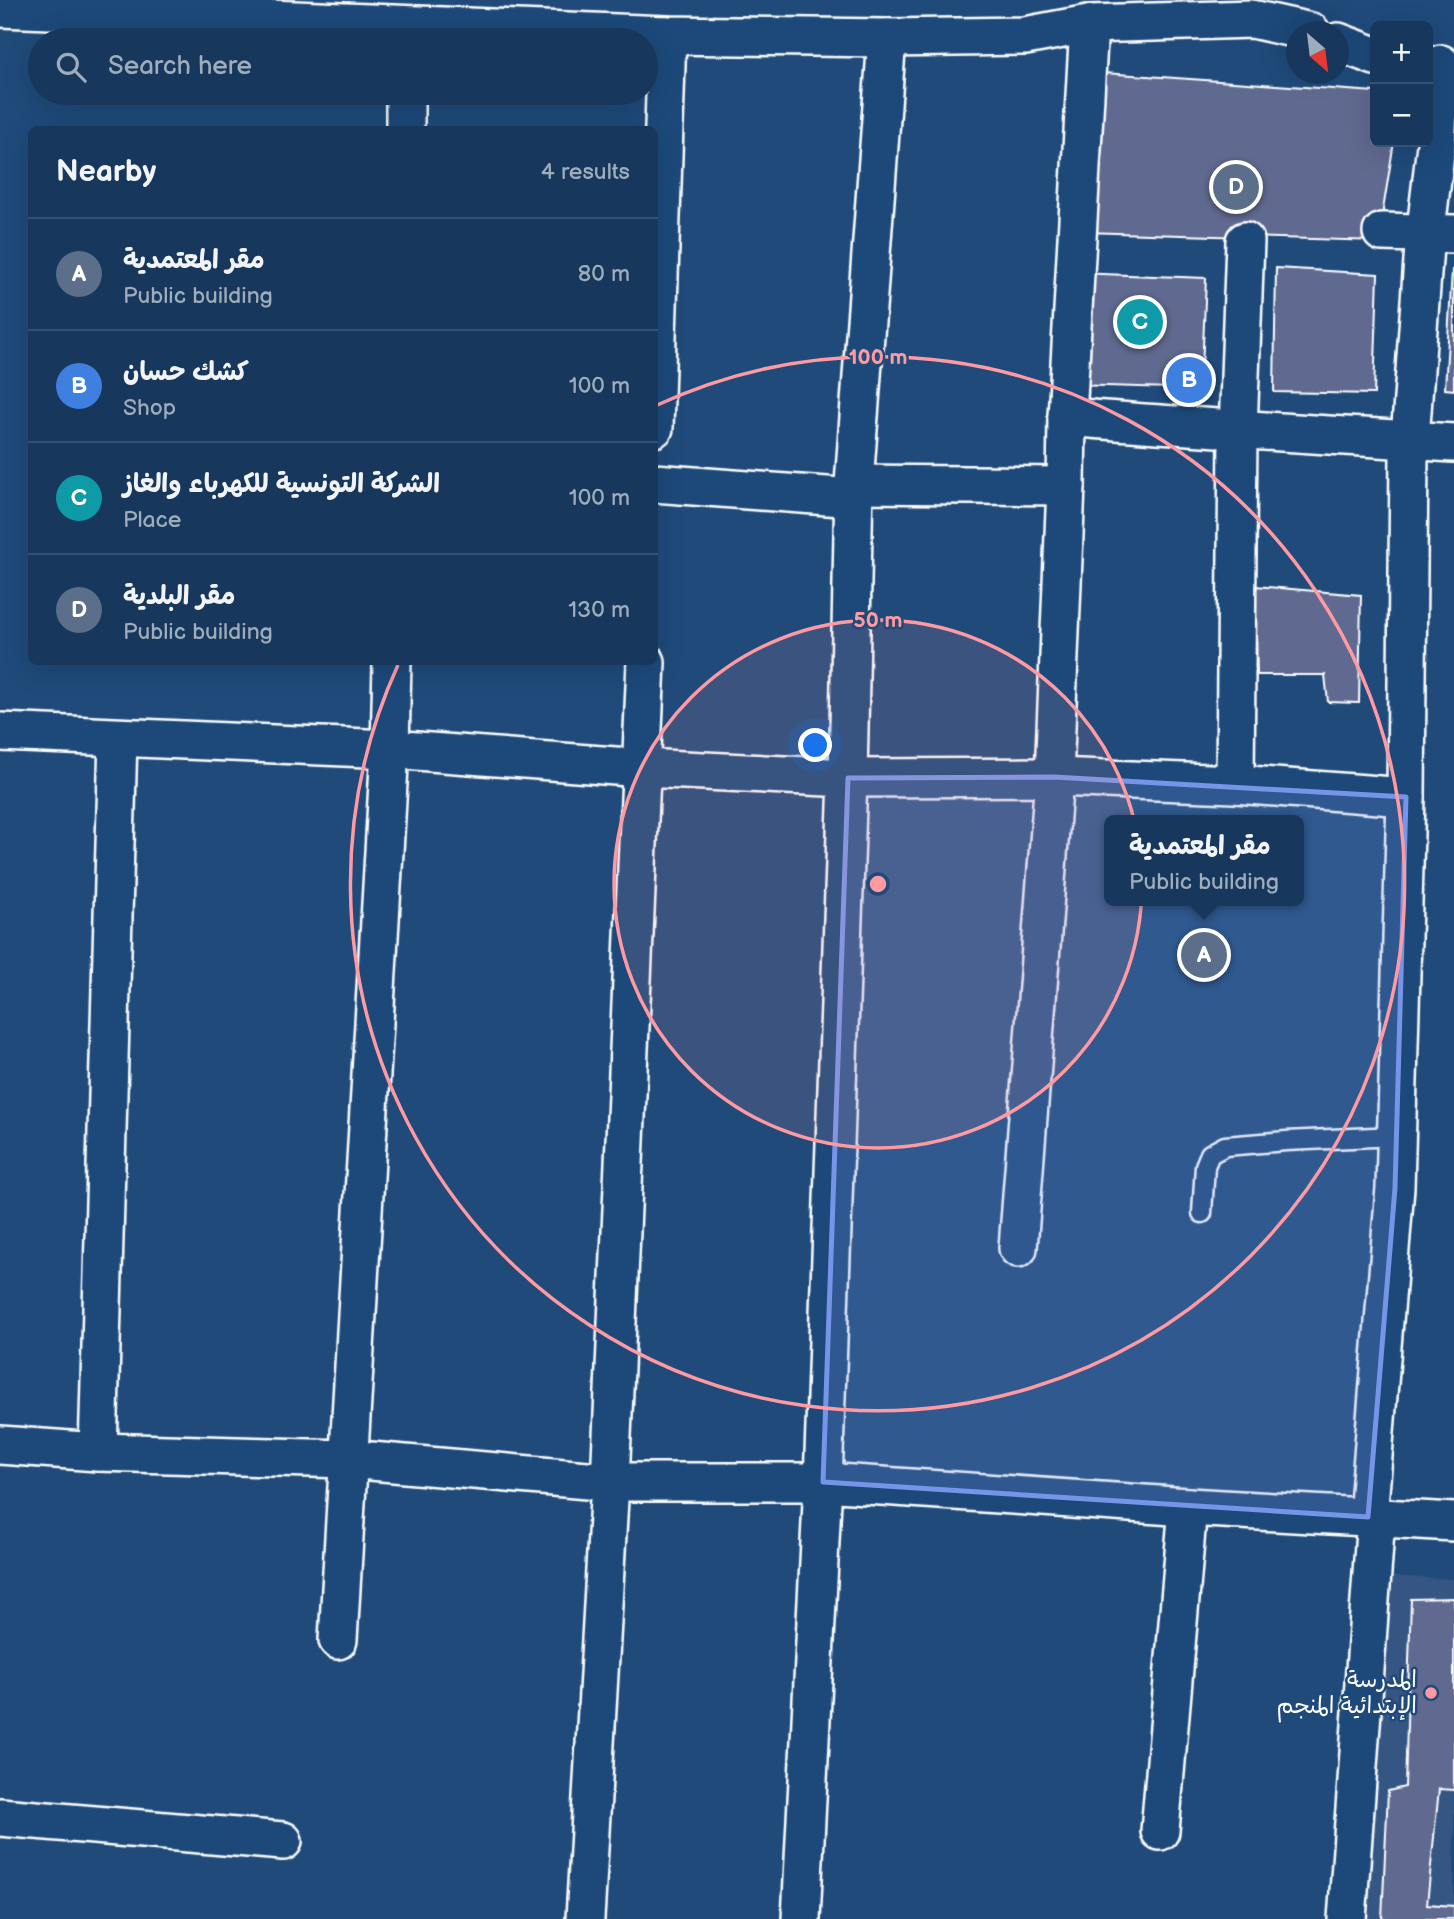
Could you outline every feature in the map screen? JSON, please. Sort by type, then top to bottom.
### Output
[{"type":"street","points":[[0,8],[294,10],[386,28]]},
{"type":"street","points":[[658,35],[887,38],[1025,36],[1088,24],[1252,19],[1286,26]]},
{"type":"street","points":[[1018,1248],[1054,777],[1067,417],[1088,24]]},
{"type":"street","points":[[658,307],[667,35]]},
{"type":"street","points":[[801,1919],[823,1482],[848,778],[854,491],[887,38]]},
{"type":"street","points":[[1349,46],[1370,54]]},
{"type":"street","points":[[1347,1919],[1395,1188],[1406,797],[1410,438],[1440,234],[1436,145],[1441,64]]},
{"type":"street","points":[[405,105],[405,126]]},
{"type":"street","points":[[1382,232],[1440,234]]},
{"type":"street","points":[[1235,784],[1238,431],[1245,241]]},
{"type":"street","points":[[1067,417],[1238,431],[1410,438],[1454,443]]},
{"type":"street","points":[[658,483],[854,491],[1066,486]]},
{"type":"street","points":[[338,1640],[390,749],[392,665]]},
{"type":"street","points":[[585,1919],[610,1482],[646,665]]},
{"type":"street","points":[[0,733],[390,749],[642,768],[848,778],[1054,777],[1235,784],[1406,797]]},
{"type":"street","points":[[98,1452],[118,738]]},
{"type":"street","points":[[0,1445],[98,1452],[348,1459],[610,1482],[823,1482],[1454,1522]]},
{"type":"street","points":[[1160,1831],[1188,1507]]},
{"type":"street","points":[[0,1817],[284,1841]]},
{"type":"lane","points":[[1202,1213],[1205,1166],[1210,1154],[1226,1146],[1396,1136]]},
{"type":"highlighted area","points":[[1054,777],[1406,797],[1395,1188],[1368,1517],[823,1482],[848,778]]},
{"type":"shaded area","points":[[1377,1576],[1454,1579],[1454,1919],[1363,1919]]},
{"type":"building","points":[[1089,72],[1370,92],[1370,147],[1393,147],[1378,241],[1084,232]]},
{"type":"building","points":[[1276,268],[1378,274],[1374,394],[1274,392]]},
{"type":"building","points":[[1454,270],[1454,390],[1445,389]]},
{"type":"building","points":[[1076,273],[1206,278],[1202,370],[1170,367],[1172,388],[1073,385]]},
{"type":"building","points":[[1255,586],[1361,595],[1359,703],[1328,702],[1325,675],[1257,675]]},
{"type":"building","name":"المدرسة الإبتدائية المنجم","points":[[1454,1598],[1454,1790],[1439,1789],[1427,1904],[1454,1906],[1454,1919],[1382,1919],[1388,1791],[1405,1787],[1411,1599]]},
{"type":"place","name":"مقر البلدية","points":[[1236,187]]},
{"type":"place","name":"الشركة التونسية للكهرباء والغاز","points":[[1140,322]]},
{"type":"place","name":"كشك حسان","points":[[1189,380]]},
{"type":"place","name":"مقر المعتمدية","points":[[1204,955]]},
{"type":"place","name":"المدرسة الإبتدائية المنجم","points":[[1431,1693]]}]
